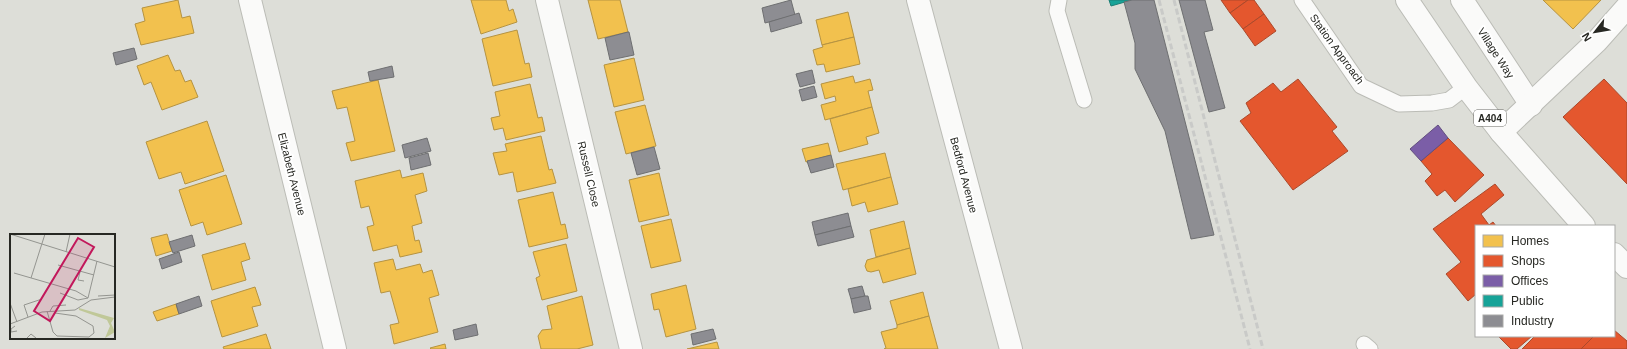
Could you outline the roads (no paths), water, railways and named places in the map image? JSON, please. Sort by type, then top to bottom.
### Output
[{"type":"street","name":"Elizabeth Avenue","points":[[250,0],[335,349]]},
{"type":"street","name":"Russell Close","points":[[547,0],[631,349]]},
{"type":"street","name":"Bedford Avenue","points":[[918,0],[1011,349]]},
{"type":"street","name":"A404","points":[[1407,0],[1466,87],[1501,132],[1583,225]]},
{"type":"street","name":"Village Way","points":[[1462,0],[1530,105]]},
{"type":"street","points":[[1501,132],[1597,41],[1627,7]]},
{"type":"street","points":[[1615,255],[1627,267]]},
{"type":"lane","points":[[1059,0],[1057,11],[1084,100]]},
{"type":"lane","name":"Station Approach","points":[[1302,0],[1361,86],[1400,104],[1432,103],[1449,100],[1466,87]]},
{"type":"railway","points":[[1159,0],[1250,349]]},
{"type":"railway","points":[[1174,0],[1263,349]]}]
